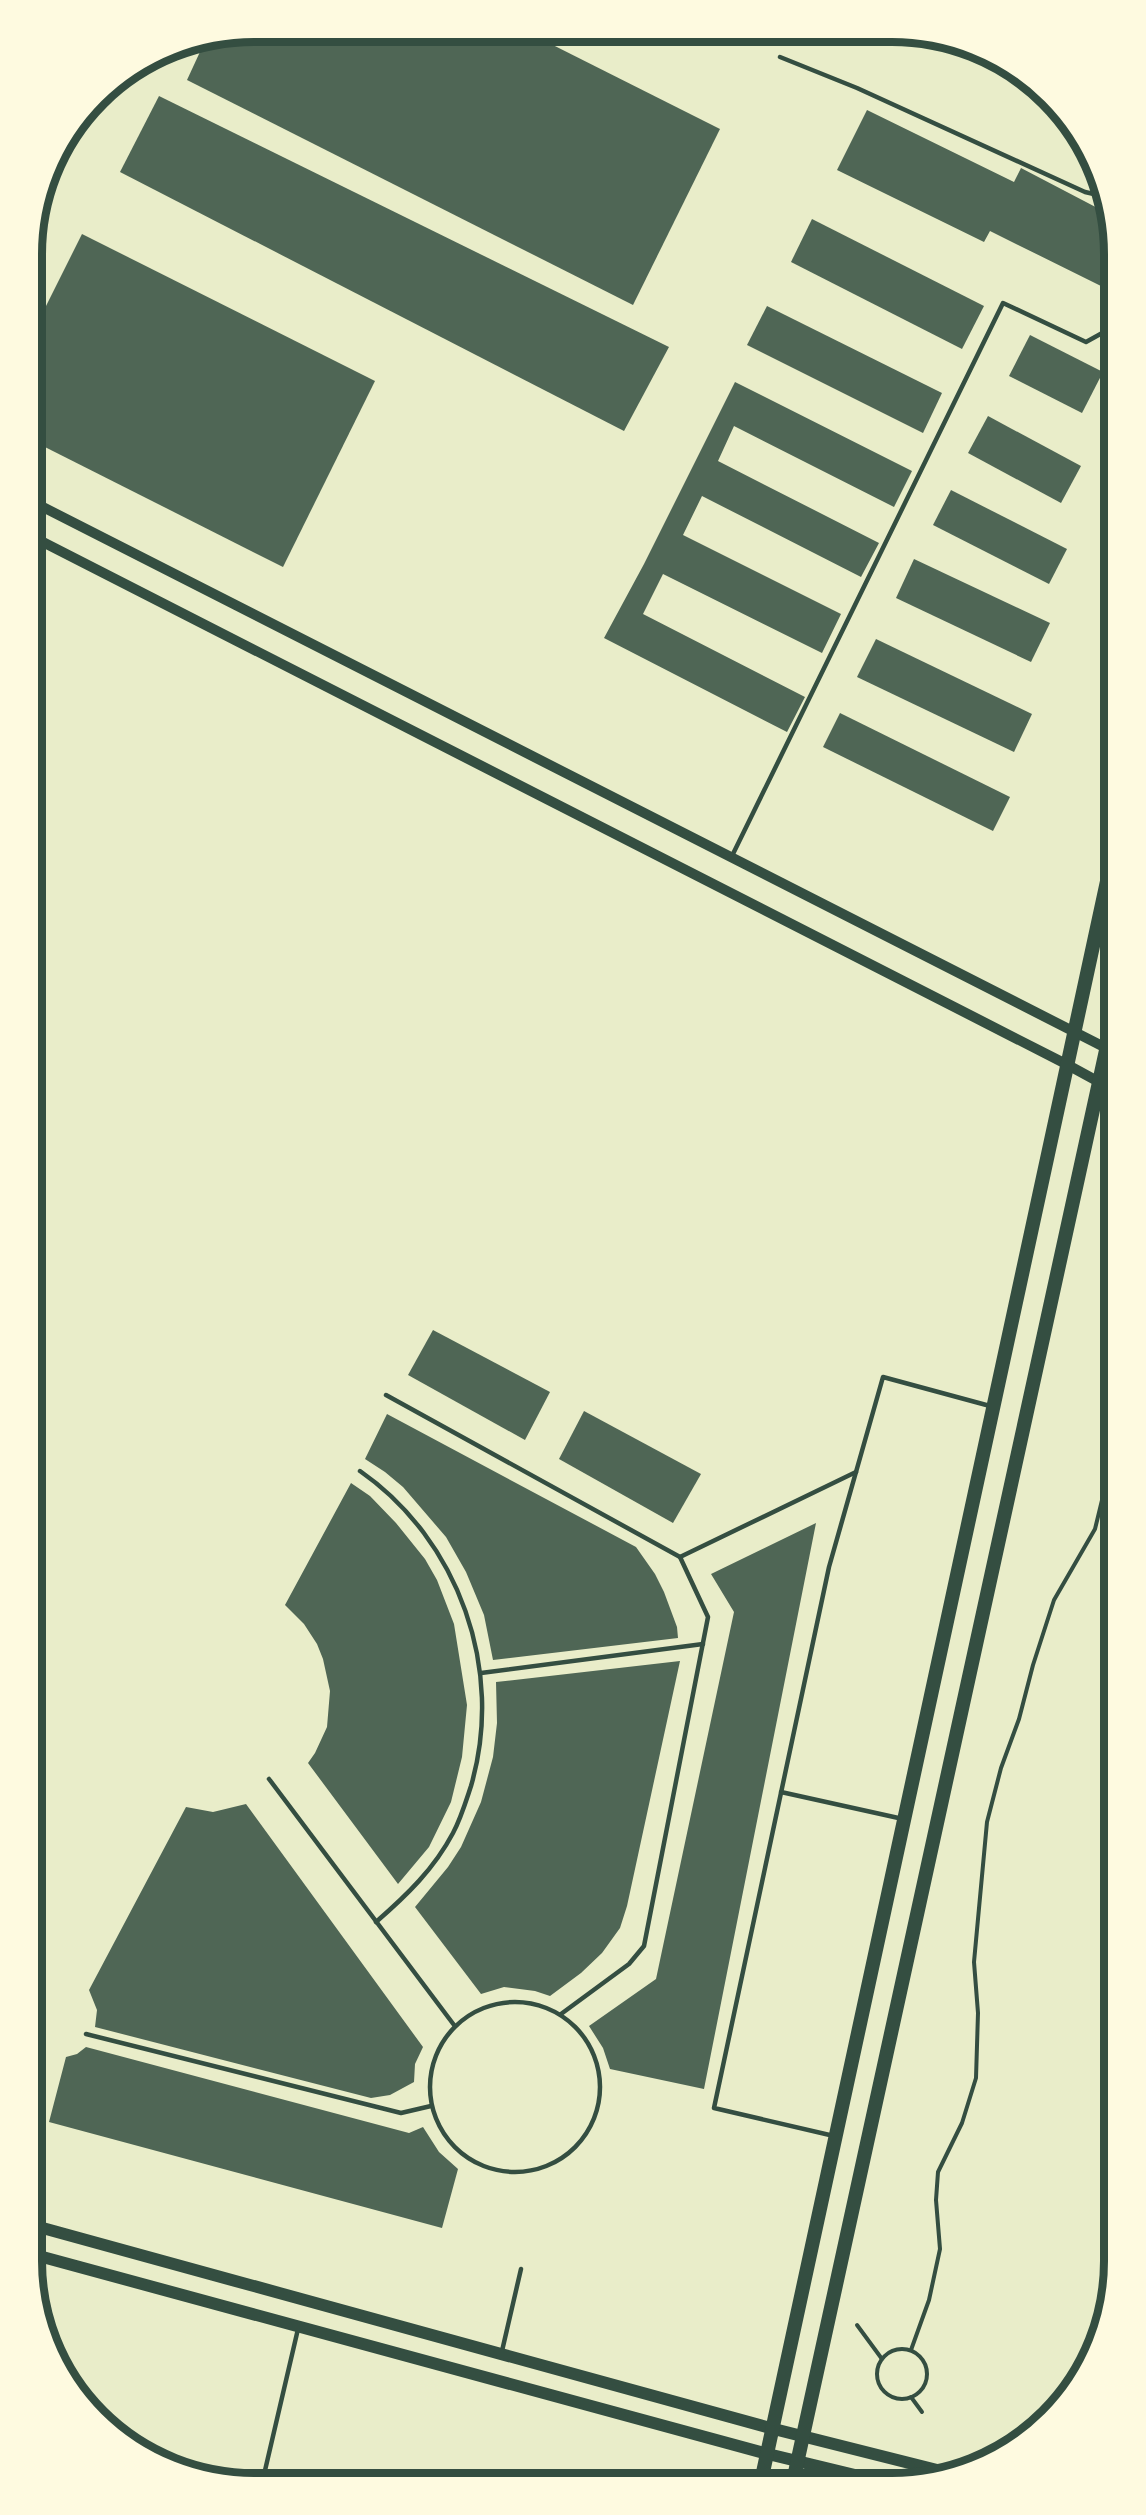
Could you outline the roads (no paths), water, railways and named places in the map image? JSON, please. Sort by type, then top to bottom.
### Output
[{"type":"main road","points":[[763,2473],[1104,896]]},
{"type":"main road","points":[[795,2473],[1104,1085]]},
{"type":"main road","points":[[42,2228],[774,2429],[933,2469]]},
{"type":"main road","points":[[42,2257],[768,2454],[848,2473]]},
{"type":"street","points":[[42,507],[1104,1047]]},
{"type":"street","points":[[42,542],[1104,1085]]},
{"type":"lane","points":[[780,57],[857,88],[1085,192],[1096,194]]},
{"type":"lane","points":[[731,858],[1003,303],[1086,342],[1104,332]]},
{"type":"lane","points":[[837,2136],[714,2108],[829,1567],[883,1377],[994,1407]]},
{"type":"lane","points":[[386,1395],[680,1557],[708,1617],[644,1946],[629,1964],[561,2014]]},
{"type":"lane","points":[[360,1471],[392,1497],[434,1546],[451,1574],[463,1603],[481,1673],[481,1744],[466,1803],[454,1831],[424,1877],[376,1922]]},
{"type":"lane","points":[[680,1557],[856,1472]]},
{"type":"lane","points":[[481,1673],[703,1644]]},
{"type":"lane","points":[[268,1779],[454,2025]]},
{"type":"lane","points":[[781,1792],[905,1819]]},
{"type":"lane","points":[[506,2001],[536,2003],[561,2014],[581,2032],[595,2056],[601,2083],[598,2110],[587,2134],[568,2154],[544,2168],[517,2173],[488,2168],[462,2155],[442,2133],[431,2106],[429,2077],[437,2049],[454,2025],[478,2008],[506,2001]]},
{"type":"lane","points":[[86,2034],[401,2113],[431,2106]]},
{"type":"lane","points":[[501,2354],[521,2269]]},
{"type":"lane","points":[[264,2473],[299,2326]]}]
